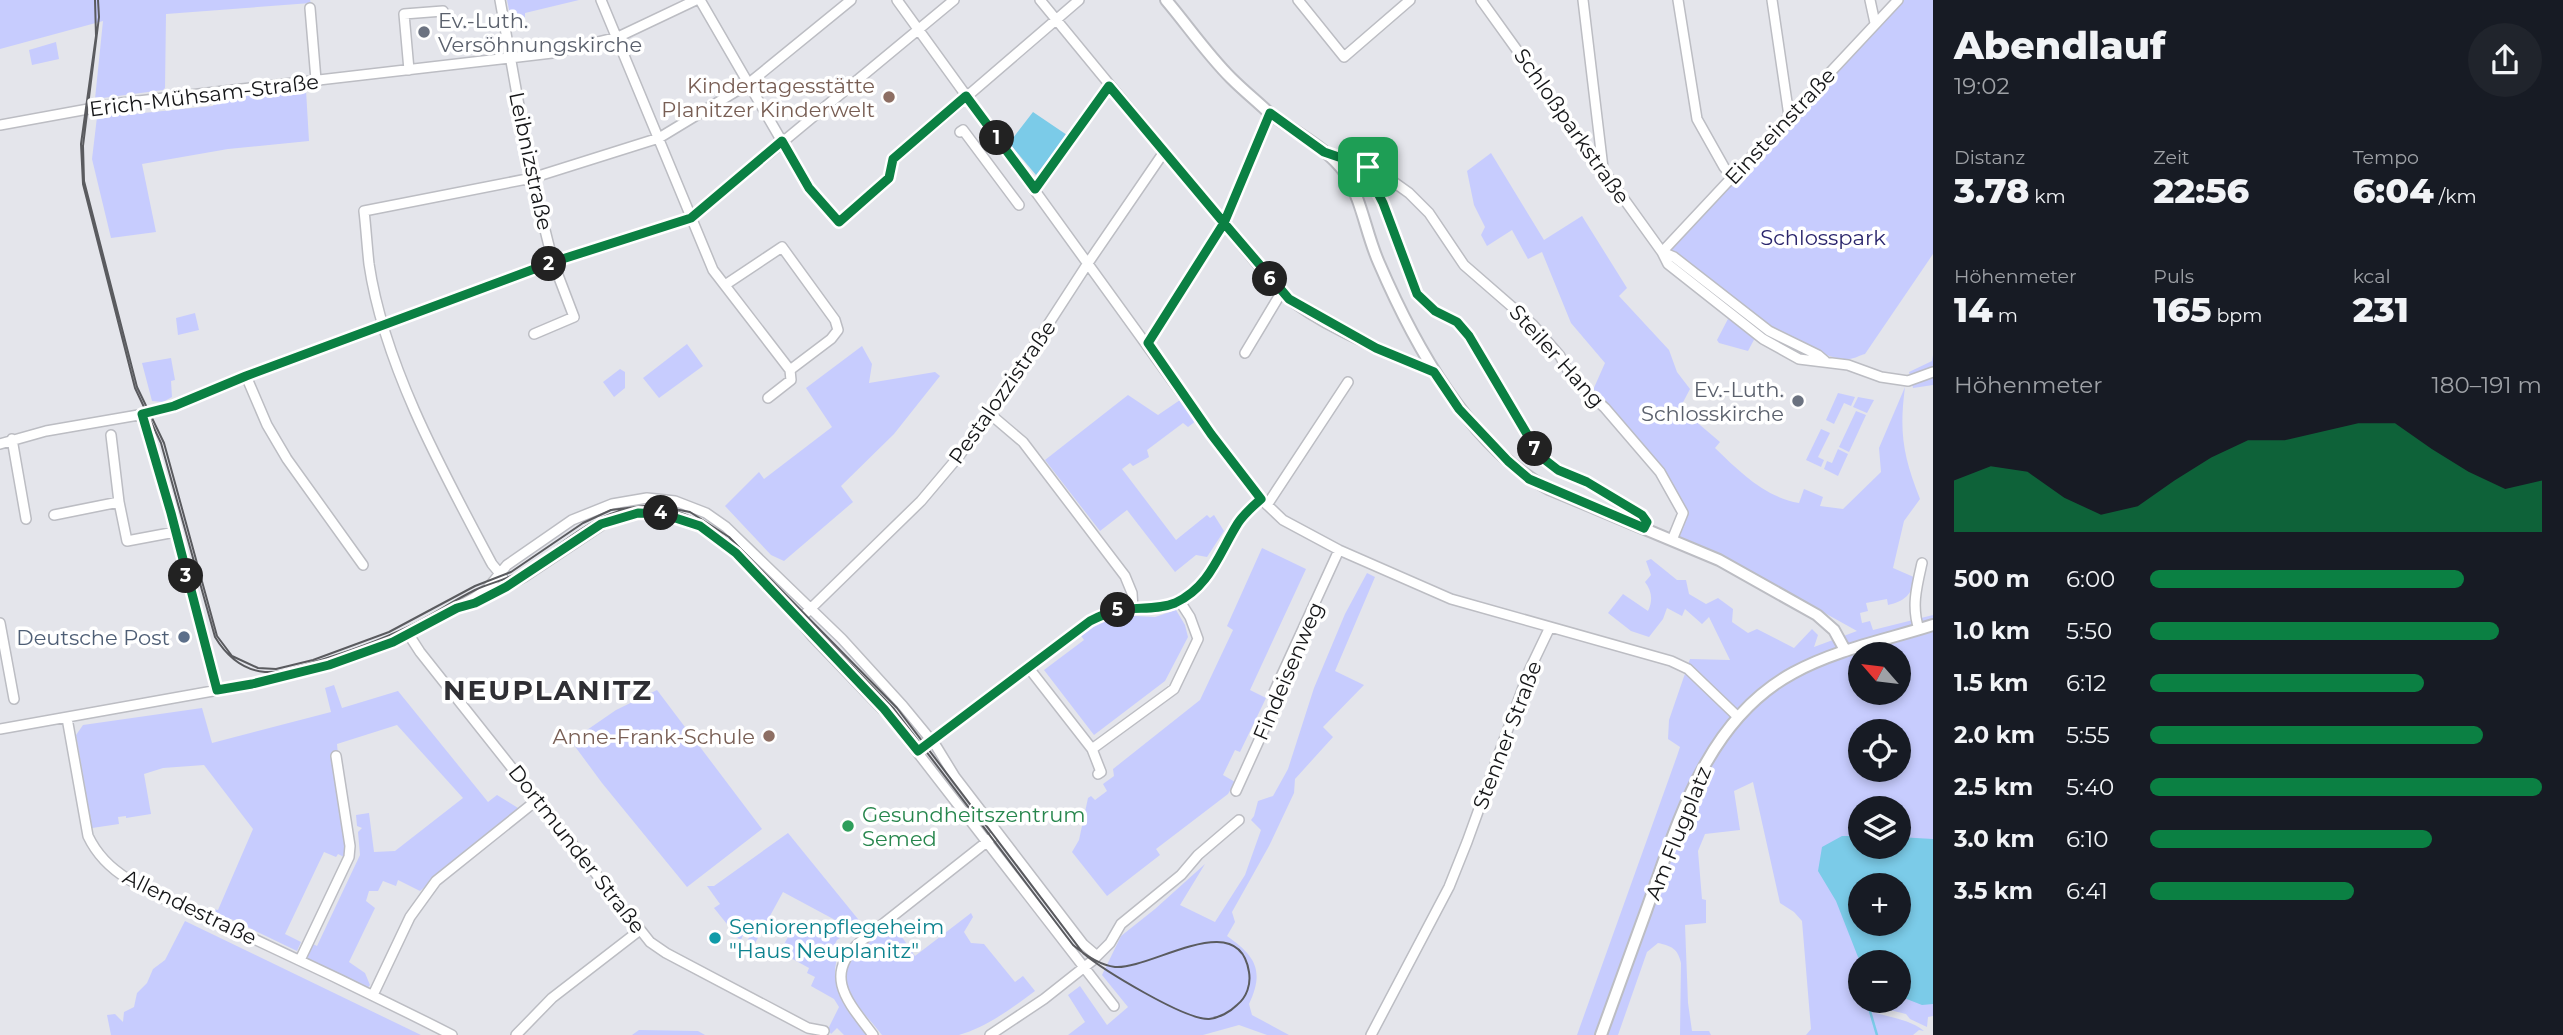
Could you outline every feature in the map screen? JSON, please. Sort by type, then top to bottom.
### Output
[{"type":"main road","points":[[1166,0],[1231,78],[1270,113],[1324,152],[1343,171],[1355,192],[1378,262],[1434,372],[1459,409],[1508,461],[1529,479],[1720,560],[1817,615],[1834,630],[1845,650]]},
{"type":"main road","name":"Am Flugplatz","points":[[1601,1035],[1681,815],[1703,766],[1738,717],[1791,674],[1845,650],[1933,625]]},
{"type":"street","name":"Leibnizstraße","points":[[500,0],[532,178],[553,262],[574,317],[534,334]]},
{"type":"street","points":[[601,0],[713,270],[790,370],[791,380],[768,398]]},
{"type":"street","name":"Erich-Mühsam-Straße","points":[[0,125],[121,103],[552,53],[618,37],[698,0]]},
{"type":"street","points":[[698,0],[809,188],[839,222],[889,178],[893,159],[1079,0]]},
{"type":"street","points":[[506,587],[418,418],[399,370],[369,266],[364,211],[532,178],[659,138],[748,84],[851,0]]},
{"type":"street","points":[[897,0],[1148,343],[1211,434],[1264,502],[1283,520],[1339,550],[1451,600],[1671,661],[1688,669],[1738,717]]},
{"type":"street","points":[[0,444],[46,431],[154,412],[553,262],[691,218],[954,0]]},
{"type":"street","points":[[1040,0],[1281,293],[1376,348],[1434,372]]},
{"type":"street","points":[[1297,0],[1344,57],[1410,0]]},
{"type":"street","name":"Schloßparkstraße","points":[[1481,0],[1668,264],[1763,339],[1799,359],[1848,365],[1881,377],[1908,381],[1933,372]]},
{"type":"street","points":[[1583,0],[1603,170]]},
{"type":"street","points":[[1678,0],[1698,119],[1732,177]]},
{"type":"street","points":[[1772,0],[1789,116]]},
{"type":"street","points":[[1870,0],[1875,23]]},
{"type":"street","name":"Einsteinstraße","points":[[1662,252],[1898,0]]},
{"type":"street","points":[[310,8],[316,80]]},
{"type":"street","points":[[409,70],[404,14],[443,11]]},
{"type":"street","points":[[1035,189],[1109,86]]},
{"type":"street","points":[[1148,343],[1224,223],[1270,113]]},
{"type":"street","points":[[960,132],[963,130],[1019,205]]},
{"type":"street","name":"Pestalozzistraße","points":[[800,619],[921,501],[990,414],[1164,152]]},
{"type":"street","name":"Steiler Hang","points":[[1324,152],[1368,167],[1409,193],[1429,213],[1464,265],[1533,326],[1560,356],[1572,379],[1605,408],[1660,472],[1684,513],[1672,540]]},
{"type":"street","points":[[1368,167],[1367,172],[1383,203],[1417,294],[1435,311],[1457,322],[1469,336],[1540,456],[1558,470],[1587,482],[1642,515],[1647,522],[1644,528]]},
{"type":"street","points":[[724,285],[782,247],[835,320],[838,330],[831,339],[790,370]]},
{"type":"street","points":[[1245,353],[1281,293]]},
{"type":"street","points":[[246,376],[267,425],[287,459],[363,565]]},
{"type":"street","points":[[918,751],[1090,621],[1115,611],[1156,608],[1180,600],[1200,585],[1210,575],[1236,526],[1264,502],[1348,382]]},
{"type":"street","points":[[142,414],[217,690]]},
{"type":"street","points":[[990,414],[1023,442],[1125,576],[1132,593],[1133,609]]},
{"type":"street","points":[[111,435],[127,541],[175,532]]},
{"type":"street","points":[[12,439],[26,519]]},
{"type":"street","points":[[0,729],[252,684],[329,665],[409,635],[457,608],[487,589],[516,559],[583,514],[633,499],[662,498],[688,505],[718,520],[867,665],[932,741],[955,776],[1083,944],[1097,956]]},
{"type":"street","points":[[54,515],[119,502]]},
{"type":"street","points":[[457,608],[475,603],[506,587],[601,524],[638,513],[663,514],[697,524],[736,553],[884,709],[1114,1006]]},
{"type":"street","name":"Findeisenweg","points":[[1236,791],[1275,705],[1274,692],[1339,550]]},
{"type":"street","points":[[1919,629],[1914,615],[1915,590],[1922,563]]},
{"type":"street","points":[[1092,749],[1174,689],[1198,639],[1180,600]]},
{"type":"street","points":[[0,623],[15,699]]},
{"type":"street","name":"Stenner Straße","points":[[1371,1035],[1449,887],[1529,671],[1550,627]]},
{"type":"street","name":"Dortmunder Straße","points":[[409,635],[650,942],[808,1028],[824,1031]]},
{"type":"street","points":[[1028,667],[1092,749],[1101,772],[1098,774]]},
{"type":"street","name":"Allendestraße","points":[[67,718],[88,836],[94,850],[104,862],[128,880],[452,1035]]},
{"type":"street","points":[[300,960],[349,857],[350,846],[336,756]]},
{"type":"street","points":[[373,995],[410,917],[436,881],[537,800]]},
{"type":"street","points":[[990,1035],[1044,999],[1097,956],[1110,943],[1121,924],[1181,875],[1199,855],[1240,820]]},
{"type":"street","points":[[873,1035],[843,992],[841,973],[847,956],[860,942],[998,833]]},
{"type":"street","points":[[516,1035],[552,998],[640,930]]},
{"type":"green space","points":[[0,0],[310,0],[311,3],[166,14],[165,88],[95,99],[103,21],[0,49]]},
{"type":"green space","points":[[507,0],[579,0],[525,13],[522,27],[513,29]]},
{"type":"green space","name":"Schlosspark","points":[[1904,0],[1933,0],[1933,254],[1865,354],[1849,359],[1831,356],[1808,347],[1756,316],[1669,250]]},
{"type":"green space","points":[[56,42],[59,59],[32,65],[29,50]]},
{"type":"green space","points":[[306,90],[309,141],[228,149],[142,164],[156,232],[111,238],[92,159],[97,117],[133,108],[133,114],[213,106],[215,99]]},
{"type":"green space","points":[[1491,153],[1544,240],[1582,216],[1627,288],[1619,296],[1669,350],[1677,372],[1690,389],[1680,408],[1720,442],[1715,448],[1733,465],[1774,495],[1799,503],[1804,489],[1823,497],[1820,506],[1843,509],[1881,472],[1879,448],[1905,387],[1902,417],[1904,444],[1920,499],[1904,521],[1893,568],[1916,578],[1912,589],[1903,599],[1888,605],[1887,599],[1866,603],[1868,611],[1860,613],[1862,623],[1870,621],[1873,630],[1933,615],[1933,1016],[1928,1017],[1927,1027],[1902,1013],[1911,1013],[1911,950],[1848,950],[1848,1013],[1878,1013],[1909,1022],[1924,1031],[1919,1030],[1913,1035],[1806,1035],[1811,1029],[1802,921],[1780,903],[1753,782],[1734,791],[1740,830],[1705,834],[1698,851],[1702,899],[1706,900],[1706,923],[1685,925],[1688,1003],[1692,1031],[1709,1031],[1711,1035],[1680,1035],[1681,963],[1674,949],[1658,943],[1647,952],[1618,1035],[1577,1035],[1680,747],[1668,739],[1669,720],[1690,659],[1730,660],[1709,617],[1702,624],[1685,609],[1682,616],[1667,608],[1663,619],[1649,637],[1631,631],[1608,613],[1623,594],[1648,611],[1651,596],[1645,582],[1651,575],[1646,561],[1651,559],[1677,580],[1686,580],[1689,594],[1706,604],[1718,598],[1733,609],[1732,622],[1748,633],[1757,629],[1794,648],[1812,629],[1818,635],[1814,647],[1857,631],[1733,562],[1677,536],[1688,515],[1645,449],[1593,390],[1605,363],[1571,323],[1542,252],[1528,259],[1512,230],[1487,246],[1481,235],[1485,227],[1474,205],[1467,171]]},
{"type":"green space","points":[[195,313],[199,330],[178,335],[176,318]]},
{"type":"green space","points":[[1729,317],[1756,336],[1748,351],[1719,343],[1717,340]]},
{"type":"green space","points":[[687,344],[703,366],[659,398],[643,378]]},
{"type":"green space","points":[[862,346],[872,364],[869,383],[935,372],[940,376],[894,434],[841,486],[853,502],[784,561],[771,555],[725,506],[759,472],[764,479],[832,427],[806,388]]},
{"type":"green space","points":[[1933,355],[1933,385],[1913,388],[1909,372],[1932,361]]},
{"type":"green space","points":[[171,358],[175,380],[171,381],[172,397],[163,402],[152,401],[142,363]]},
{"type":"green space","points":[[620,369],[625,372],[625,388],[614,397],[603,382]]},
{"type":"green space","points":[[1838,393],[1855,397],[1851,406],[1844,403],[1834,424],[1826,420]]},
{"type":"green space","points":[[1128,395],[1158,415],[1180,400],[1196,421],[1188,427],[1183,423],[1147,450],[1149,457],[1133,466],[1130,463],[1122,469],[1176,540],[1207,515],[1210,518],[1214,515],[1224,531],[1207,557],[1196,555],[1175,572],[1127,510],[1100,531],[1045,460]]},
{"type":"green space","points":[[1858,397],[1874,400],[1867,413],[1853,407]]},
{"type":"green space","points":[[1856,411],[1866,415],[1849,452],[1839,447]]},
{"type":"green space","points":[[1821,429],[1830,433],[1818,457],[1824,460],[1821,467],[1806,460]]},
{"type":"green space","points":[[1838,449],[1848,454],[1838,476],[1824,469],[1827,461],[1832,463]]},
{"type":"green space","points":[[1262,548],[1306,569],[1250,690],[1266,698],[1240,752],[1235,750],[1223,775],[1235,782],[1228,794],[1156,849],[1160,855],[1107,896],[1072,852],[1079,840],[1088,798],[1091,796],[1095,800],[1107,791],[1103,784],[1114,776],[1113,769],[1200,700],[1233,630],[1227,626]]},
{"type":"green space","points":[[1367,573],[1375,577],[1335,671],[1364,685],[1323,727],[1333,737],[1295,779],[1294,793],[1269,846],[1232,912],[1235,922],[1227,936],[1244,950],[1254,965],[1256,982],[1249,1004],[1252,1015],[1289,1035],[1267,1035],[1239,1025],[1203,1035],[1068,1035],[1085,1022],[1068,995],[1080,986],[1107,1025],[1128,1007],[1102,975],[1121,936],[1205,864],[1180,905],[1215,922],[1245,875],[1261,830],[1251,820],[1258,801],[1273,796],[1288,769],[1314,688],[1345,614]]},
{"type":"green space","points":[[1176,610],[1185,625],[1188,637],[1165,681],[1094,735],[1044,670],[1084,640],[1079,633],[1102,619],[1116,615],[1155,617]]},
{"type":"green space","points":[[334,685],[342,708],[398,691],[488,802],[497,795],[518,808],[420,891],[398,880],[396,886],[383,881],[378,891],[369,891],[366,901],[375,908],[349,962],[365,973],[370,985],[367,989],[313,964],[307,958],[313,944],[317,946],[360,855],[358,832],[362,828],[357,826],[356,815],[369,813],[374,852],[395,851],[463,798],[397,725],[337,744],[346,858],[324,852],[285,934],[301,942],[297,951],[231,919],[224,920],[211,914],[213,909],[218,910],[253,829],[204,765],[163,768],[144,774],[151,814],[118,817],[119,824],[92,828],[76,735],[83,725],[202,708],[212,743],[331,712],[325,688]]},
{"type":"green space","points":[[657,690],[762,829],[687,887],[571,741],[616,710]]},
{"type":"green space","points":[[788,833],[862,924],[837,940],[833,948],[840,952],[835,975],[837,986],[853,1017],[867,1035],[844,1035],[837,1028],[831,1034],[828,1029],[839,1007],[834,999],[811,986],[815,977],[807,973],[809,968],[780,952],[797,920],[826,936],[829,931],[832,932],[837,921],[783,892],[753,947],[747,943],[749,937],[743,935],[741,940],[734,936],[714,908],[720,904],[707,886],[714,886]]},
{"type":"green space","points":[[971,913],[973,917],[964,932],[971,943],[984,944],[1015,982],[1023,976],[1035,991],[989,1022],[959,1035],[882,1035],[848,992],[846,970],[851,961],[866,944],[893,924],[915,956]]},
{"type":"green space","points":[[185,921],[421,1035],[111,1035],[107,1015],[115,1014],[123,1022],[124,1012],[134,1007],[137,993],[147,983],[153,969],[165,960]]},
{"type":"green space","points":[[639,1030],[698,1031],[705,1035],[632,1035]]},
{"type":"shaded area","points":[[1033,112],[1067,135],[1036,175],[1009,143]]},
{"type":"shaded area","points":[[1842,836],[1848,836],[1848,859],[1911,859],[1911,838],[1933,839],[1933,1004],[1922,1005],[1911,1001],[1911,950],[1855,950],[1850,936],[1911,936],[1911,873],[1848,873],[1848,932],[1836,901],[1818,871],[1822,847]]},
{"type":"waterway","points":[[1871,1013],[1877,1035]]},
{"type":"tram line","points":[[95,0],[96,36],[81,144],[83,184],[135,388],[161,443],[215,637],[224,650],[242,665],[265,672],[283,671],[324,659],[398,631],[475,590],[514,575],[606,516],[639,507],[680,512],[717,531],[739,549],[894,709],[1073,945],[1082,952],[1087,956],[1092,959],[1115,967],[1131,965],[1192,946],[1212,942],[1229,944],[1242,953],[1249,972],[1248,990],[1240,1002],[1217,1017],[1198,1017],[1144,993],[1108,971],[1083,953],[897,708],[729,537],[690,512],[653,505],[611,510],[583,523],[511,572],[475,586],[389,632],[313,660],[276,669],[258,668],[232,656],[217,636],[164,443],[137,387],[84,181],[83,146],[99,17],[98,0]]},
{"type":"place","name":"Ev.-Luth. Versöhnungskirche","points":[[424,32]]},
{"type":"place","name":"Kindertagesstätte Planitzer Kinderwelt","points":[[889,97]]},
{"type":"place","name":"Ev.-Luth. Schlosskirche","points":[[1798,401]]},
{"type":"place","name":"Deutsche Post","points":[[184,637]]},
{"type":"place","name":"Anne-Frank-Schule","points":[[769,736]]},
{"type":"place","name":"Gesundheitszentrum Semed","points":[[848,826]]},
{"type":"place","name":"Seniorenpflegeheim \"Haus Neuplanitz\"","points":[[715,938]]},
{"type":"district","name":"NEUPLANITZ","points":[[548,690]]},
{"type":"route","points":[[1368,167],[1324,152],[1270,113],[1224,223],[1109,86],[1035,189],[966,96],[893,159],[889,178],[839,222],[809,188],[782,141],[691,218],[553,262],[246,376],[174,406],[142,414],[217,690],[329,665],[393,642],[524,577],[601,524],[638,513],[663,514],[700,526],[736,553],[800,619],[839,665],[884,709],[918,751],[1090,621],[1115,611],[1147,610],[1180,600],[1210,575],[1242,517],[1261,499],[1211,434],[1148,343],[1224,223],[1281,293],[1289,299],[1376,348],[1434,372],[1459,409],[1508,461],[1529,479],[1644,528],[1647,522],[1642,515],[1587,482],[1547,464],[1540,456],[1469,336],[1457,322],[1435,311],[1417,294],[1383,203],[1367,172],[1368,167]]}]
